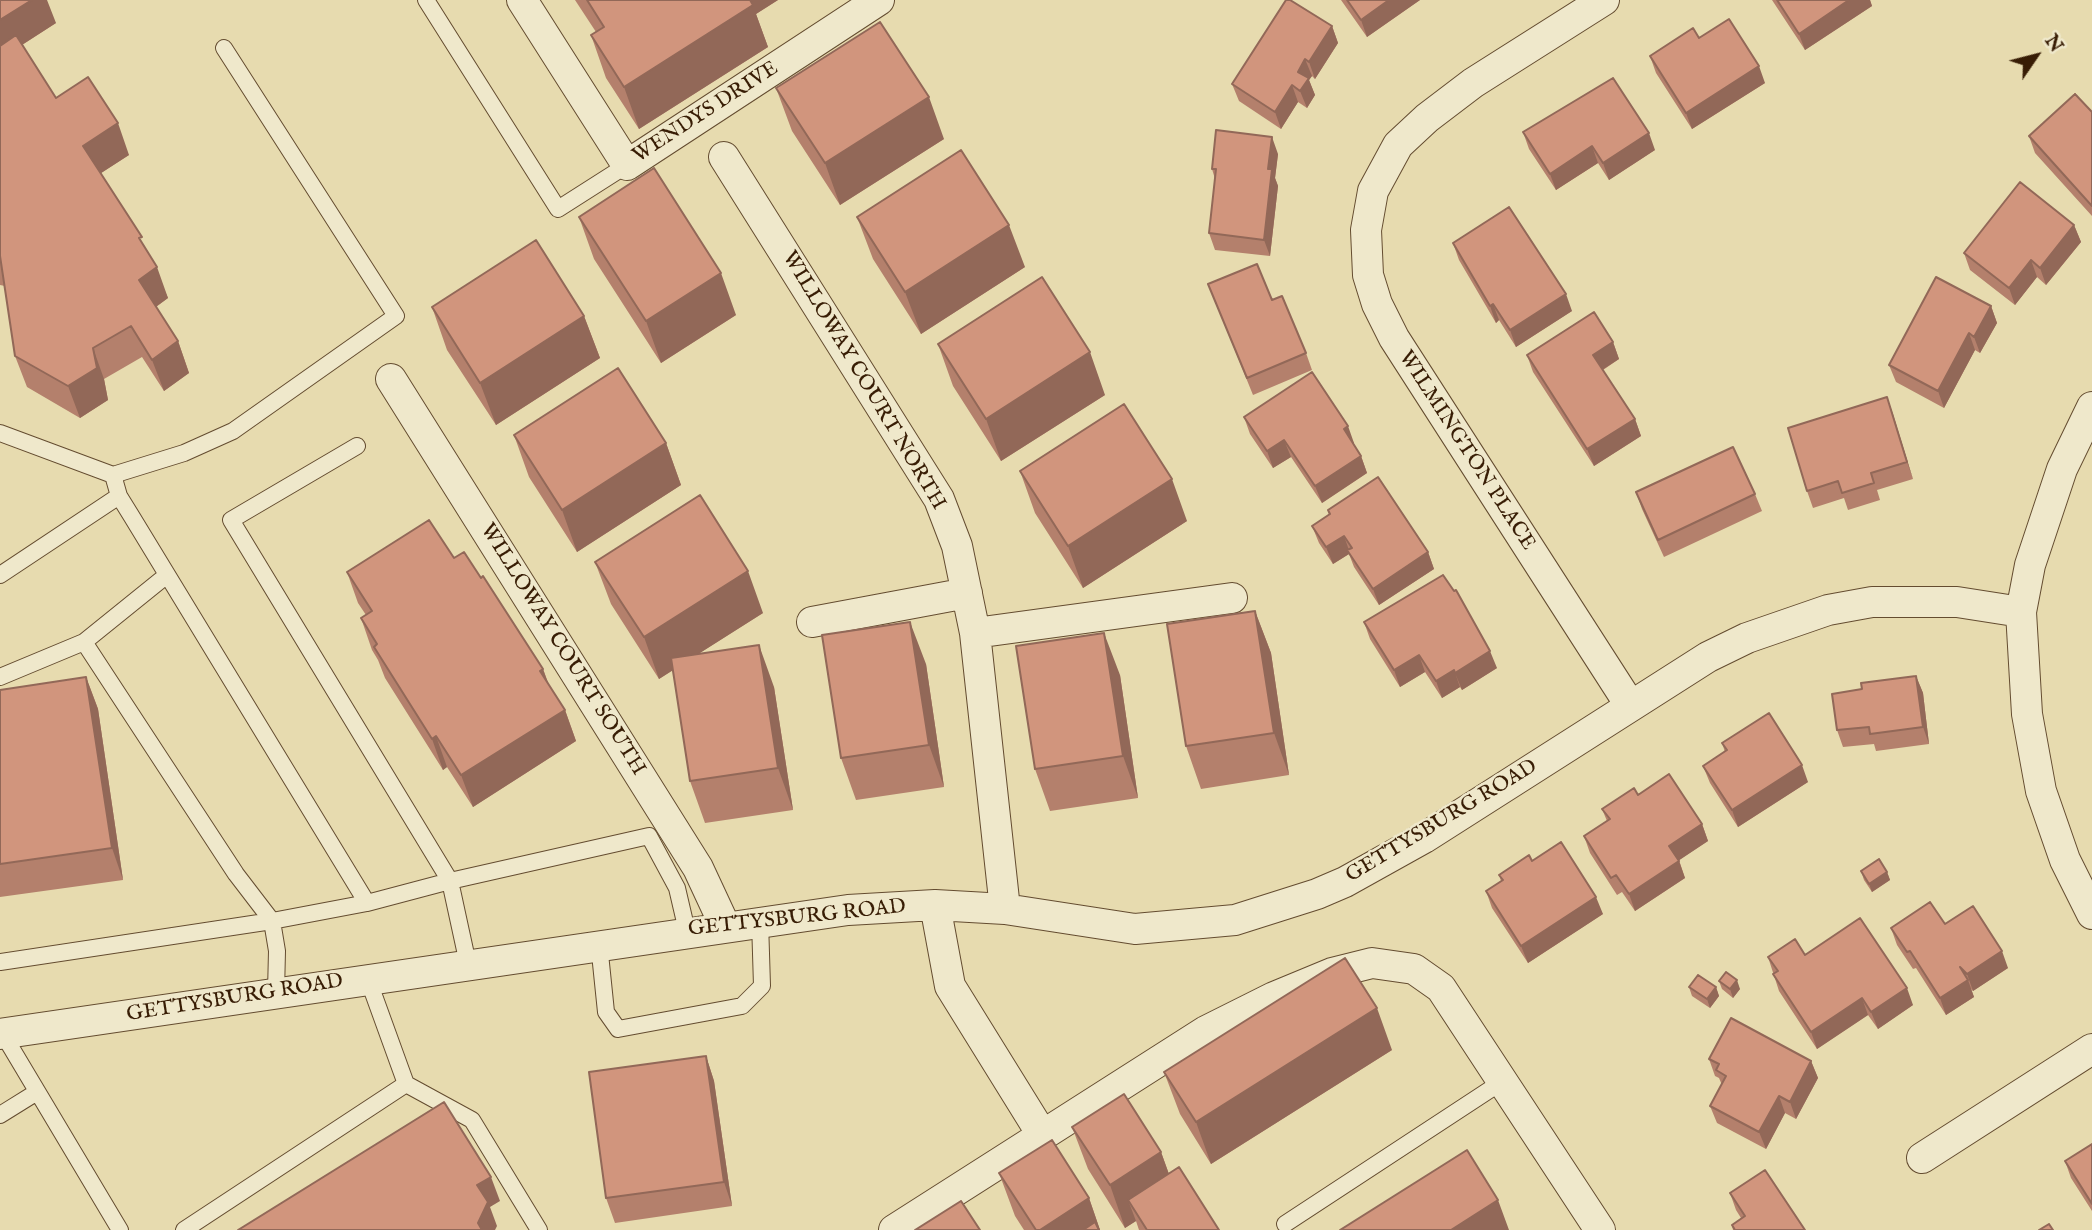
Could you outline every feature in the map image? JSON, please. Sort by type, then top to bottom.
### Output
[{"type":"street","name":"WENDYS DRIVE","points":[[522,0],[627,165],[880,0]]},
{"type":"street","name":"WILMINGTON PLACE","points":[[1604,0],[1473,83],[1427,118],[1398,145],[1373,191],[1366,230],[1368,275],[1377,304],[1394,338],[1630,705]]},
{"type":"street","name":"WILLOWAY COURT NORTH","points":[[724,157],[939,499],[957,546],[975,634],[1005,909]]},
{"type":"street","name":"WILLOWAY COURT SOUTH","points":[[390,379],[698,868],[725,926]]},
{"type":"street","points":[[2092,407],[2062,469],[2030,565],[2021,612],[2027,714],[2041,792],[2065,860],[2092,914]]},
{"type":"street","points":[[812,622],[967,593]]},
{"type":"street","points":[[975,634],[1232,598]]},
{"type":"street","name":"GETTYSBURG ROAD","points":[[1,1034],[848,909],[935,905],[1005,909],[1135,929],[1235,920],[1317,894],[1424,838],[1630,705],[1708,657],[1747,638],[1828,610],[1872,602],[1957,602],[2021,612]]},
{"type":"street","points":[[935,905],[950,986],[1042,1136]]},
{"type":"street","points":[[894,1230],[1206,1031],[1332,973],[1373,963],[1414,969],[1441,988],[1600,1230]]},
{"type":"street","points":[[1922,1158],[2092,1049]]},
{"type":"lane","points":[[426,0],[558,209],[627,165]]},
{"type":"lane","points":[[0,433],[113,475],[184,453],[233,431],[396,316],[224,48]]},
{"type":"lane","points":[[356,446],[231,520],[450,881],[468,964]]},
{"type":"lane","points":[[113,475],[119,496],[368,902]]},
{"type":"lane","points":[[0,575],[119,496]]},
{"type":"lane","points":[[0,677],[84,642],[167,575]]},
{"type":"lane","points":[[84,642],[236,874],[272,920],[277,951],[276,992]]},
{"type":"lane","points":[[0,962],[272,920],[368,902],[649,836],[677,888],[687,931]]},
{"type":"lane","points":[[599,944],[606,1012],[618,1028],[742,1006],[762,986],[760,921]]},
{"type":"lane","points":[[368,979],[406,1084],[472,1120],[539,1230]]},
{"type":"lane","points":[[1,1034],[120,1230]]},
{"type":"lane","points":[[1284,1224],[1503,1081]]},
{"type":"lane","points":[[184,1230],[406,1084]]},
{"type":"lane","points":[[0,1115],[37,1092]]},
{"type":"building","points":[[0,0],[32,0],[0,20]]},
{"type":"building","points":[[587,0],[750,0],[753,5],[624,87],[591,35],[604,27]]},
{"type":"building","points":[[1286,0],[1332,26],[1309,62],[1305,59],[1298,72],[1309,78],[1300,91],[1292,85],[1275,112],[1232,84]]},
{"type":"building","points":[[1347,0],[1389,0],[1361,20]]},
{"type":"building","points":[[1777,0],[1849,0],[1799,34]]},
{"type":"building","points":[[1729,19],[1759,66],[1686,113],[1650,56],[1693,28],[1699,38]]},
{"type":"building","points":[[880,22],[929,97],[825,163],[776,88]]},
{"type":"building","points":[[16,35],[56,98],[88,77],[118,123],[83,146],[142,237],[139,238],[157,267],[139,280],[178,341],[152,360],[131,326],[93,348],[97,368],[68,386],[15,356],[0,256],[0,46]]},
{"type":"building","points":[[1613,78],[1649,133],[1603,163],[1592,146],[1550,174],[1523,132]]},
{"type":"building","points":[[2075,94],[2092,112],[2092,206],[2029,136]]},
{"type":"building","points":[[1216,130],[1272,137],[1268,169],[1272,169],[1264,240],[1209,233],[1216,169],[1212,169]]},
{"type":"building","points":[[961,150],[1009,225],[905,292],[857,217]]},
{"type":"building","points":[[654,168],[721,273],[646,321],[579,217]]},
{"type":"building","points":[[2020,182],[2074,225],[2040,268],[2031,260],[2009,288],[1964,253]]},
{"type":"building","points":[[1509,207],[1566,294],[1510,330],[1493,304],[1490,306],[1453,243]]},
{"type":"building","points":[[536,240],[584,316],[480,383],[432,307]]},
{"type":"building","points":[[1257,264],[1272,300],[1282,296],[1306,353],[1247,378],[1208,284]]},
{"type":"building","points":[[1042,277],[1090,352],[986,419],[938,344]]},
{"type":"building","points":[[1936,277],[1991,306],[1974,337],[1969,333],[1938,391],[1889,365]]},
{"type":"building","points":[[1594,312],[1613,342],[1593,355],[1635,419],[1587,449],[1527,355]]},
{"type":"building","points":[[618,368],[666,443],[562,510],[514,435]]},
{"type":"building","points":[[1312,372],[1348,426],[1344,429],[1361,456],[1315,486],[1284,440],[1267,451],[1244,417]]},
{"type":"building","points":[[1887,397],[1907,462],[1871,473],[1874,483],[1842,493],[1838,481],[1807,491],[1788,428]]},
{"type":"building","points":[[1124,404],[1172,479],[1068,546],[1020,471]]},
{"type":"building","points":[[1733,447],[1755,494],[1658,540],[1636,492]]},
{"type":"building","points":[[1378,477],[1428,552],[1373,589],[1347,550],[1352,548],[1344,536],[1326,547],[1312,526],[1330,514],[1328,510]]},
{"type":"building","points":[[700,495],[748,571],[644,637],[595,562]]},
{"type":"building","points":[[429,520],[454,558],[464,552],[481,578],[483,576],[543,669],[540,671],[565,710],[461,775],[436,736],[432,739],[374,647],[377,644],[361,618],[372,611],[347,572]]},
{"type":"building","points":[[1443,575],[1454,591],[1456,590],[1490,651],[1455,673],[1454,670],[1436,681],[1419,655],[1394,670],[1364,622]]},
{"type":"building","points":[[1255,611],[1274,733],[1186,746],[1167,624]]},
{"type":"building","points":[[910,622],[929,745],[841,758],[822,635]]},
{"type":"building","points":[[1104,633],[1123,756],[1035,769],[1016,646]]},
{"type":"building","points":[[759,645],[778,768],[690,781],[671,658]]},
{"type":"building","points":[[1916,676],[1923,727],[1870,734],[1869,727],[1837,730],[1832,694],[1862,689],[1861,683]]},
{"type":"building","points":[[86,677],[112,848],[0,864],[0,690]]},
{"type":"building","points":[[1769,713],[1802,765],[1732,810],[1703,766],[1727,750],[1722,743]]},
{"type":"building","points":[[1669,774],[1702,824],[1669,846],[1679,861],[1629,894],[1616,875],[1611,878],[1584,836],[1610,819],[1602,809],[1634,788],[1638,795]]},
{"type":"building","points":[[1561,842],[1596,897],[1521,946],[1486,891],[1503,880],[1499,875],[1529,855],[1532,861]]},
{"type":"building","points":[[1879,859],[1887,872],[1869,884],[1861,871]]},
{"type":"building","points":[[1930,902],[1945,924],[1973,906],[2002,951],[1967,974],[1960,967],[1968,980],[1940,998],[1910,951],[1907,952],[1891,928]]},
{"type":"building","points":[[1860,918],[1907,988],[1871,1012],[1862,998],[1811,1032],[1773,974],[1778,971],[1768,957],[1795,939],[1805,955]]},
{"type":"building","points":[[1345,958],[1377,1008],[1196,1122],[1164,1072]]},
{"type":"building","points":[[1726,972],[1737,980],[1730,989],[1719,981]]},
{"type":"building","points":[[1698,975],[1716,987],[1707,999],[1689,987]]},
{"type":"building","points":[[1731,1018],[1811,1061],[1790,1102],[1779,1096],[1759,1132],[1710,1106],[1726,1076],[1716,1070],[1719,1064],[1709,1059]]},
{"type":"building","points":[[706,1056],[724,1182],[606,1198],[589,1072]]},
{"type":"building","points":[[1124,1094],[1161,1152],[1110,1185],[1072,1127]]},
{"type":"building","points":[[444,1102],[491,1177],[477,1185],[488,1202],[478,1223],[482,1230],[238,1230]]},
{"type":"building","points":[[1052,1140],[1089,1198],[1036,1230],[999,1173]]},
{"type":"building","points":[[2092,1144],[2092,1204],[2065,1161]]},
{"type":"building","points":[[1467,1150],[1498,1200],[1451,1230],[1340,1230]]},
{"type":"building","points":[[1179,1167],[1219,1230],[1147,1230],[1128,1200]]},
{"type":"building","points":[[1765,1170],[1805,1230],[1735,1230],[1732,1225],[1745,1216],[1730,1193]]},
{"type":"building","points":[[961,1201],[980,1230],[915,1230]]},
{"type":"building","points":[[1095,1222],[1099,1230],[1083,1230]]},
{"type":"building","points":[[2049,1224],[2053,1230],[2039,1230]]}]
